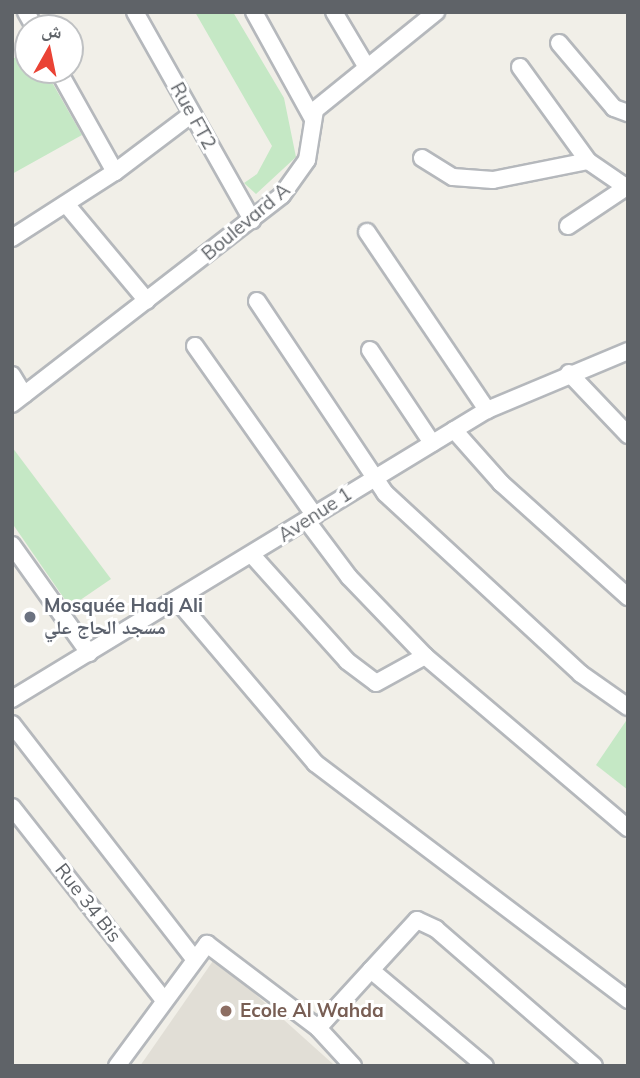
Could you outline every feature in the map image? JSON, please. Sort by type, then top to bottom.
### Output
[{"type":"street","name":"Rue FT2","points":[[135,12],[252,220]]},
{"type":"street","points":[[254,12],[312,117],[366,66],[435,13]]},
{"type":"street","points":[[334,12],[366,66]]},
{"type":"street","points":[[559,43],[614,108],[628,113]]},
{"type":"street","points":[[520,66],[588,161],[627,187],[568,226]]},
{"type":"street","points":[[66,84],[115,172]]},
{"type":"street","points":[[12,238],[115,172],[192,114]]},
{"type":"street","name":"Boulevard A","points":[[18,400],[252,220],[298,178],[312,117]]},
{"type":"street","points":[[422,158],[453,177],[493,180],[588,161]]},
{"type":"street","points":[[66,204],[146,301]]},
{"type":"street","points":[[367,232],[487,410]]},
{"type":"street","points":[[257,301],[374,477],[428,537],[628,707]]},
{"type":"street","points":[[195,346],[349,577],[425,656],[628,828]]},
{"type":"street","points":[[370,350],[432,443]]},
{"type":"street","name":"Avenue 1","points":[[12,699],[487,410],[569,373],[626,355]]},
{"type":"street","points":[[569,373],[628,435]]},
{"type":"street","points":[[12,375],[18,400]]},
{"type":"street","points":[[454,430],[501,483],[628,597]]},
{"type":"street","points":[[12,545],[89,653]]},
{"type":"street","points":[[252,555],[347,661],[376,683],[425,656]]},
{"type":"street","points":[[177,600],[315,763],[375,815],[628,1000]]},
{"type":"street","points":[[12,724],[192,957]]},
{"type":"street","name":"Rue 34 Bis","points":[[12,807],[163,999]]},
{"type":"street","points":[[318,1028],[404,929],[422,921],[594,1066]]},
{"type":"street","points":[[117,1066],[203,945],[214,946],[318,1028],[346,1064]]},
{"type":"street","points":[[371,970],[485,1066]]},
{"type":"shaded area","name":"Ecole Al Wahda","points":[[215,958],[333,1064],[332,1066],[140,1066]]},
{"type":"green space","points":[[195,12],[233,12],[284,98],[296,157],[256,194],[244,183],[257,174],[272,146]]},
{"type":"green space","points":[[14,58],[14,84],[53,84],[82,135],[12,174]]},
{"type":"green space","points":[[12,447],[111,579],[70,607],[12,523]]},
{"type":"green space","points":[[628,718],[628,790],[596,765]]},
{"type":"place","name":"Mosquée Hadj Ali مسجد الحاج علي","points":[[30,617]]},
{"type":"place","name":"Ecole Al Wahda","points":[[226,1011]]}]
